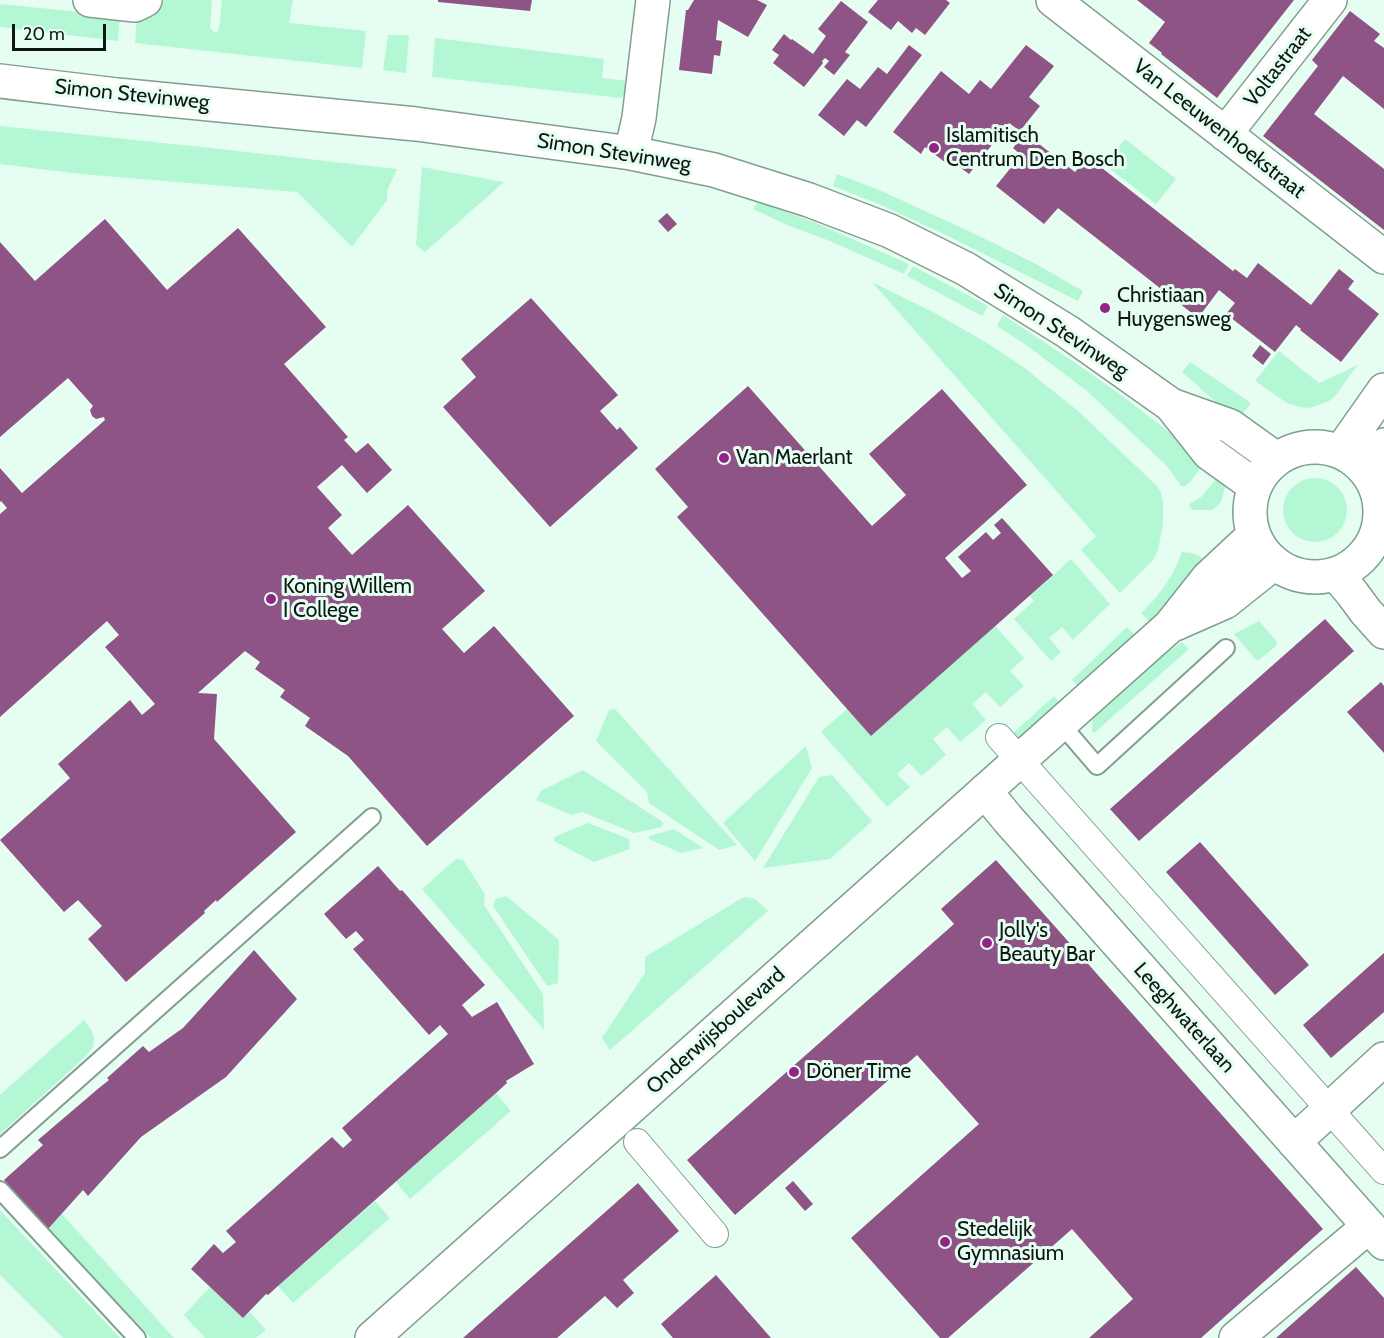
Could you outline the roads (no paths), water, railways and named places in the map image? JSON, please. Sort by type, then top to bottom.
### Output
[{"type":"street","points":[[90,0],[135,5],[145,0]]},
{"type":"street","points":[[631,153],[639,118],[653,0]]},
{"type":"street","name":"Van Leeuwenhoekstraat","points":[[1053,0],[1384,257]]},
{"type":"street","name":"Voltastraat","points":[[1226,134],[1330,0]]},
{"type":"street","name":"Simon Stevinweg","points":[[0,81],[117,95],[416,124],[631,153],[714,170],[809,200],[890,231],[966,269],[1068,332],[1171,405],[1230,426],[1276,459]]},
{"type":"street","points":[[1364,456],[1316,447],[1297,449],[1276,459],[1265,470],[1255,486],[1250,510],[1251,525],[1254,536],[1263,551],[1274,563],[1299,575],[1320,577],[1336,574],[1360,559],[1377,555],[1379,498],[1364,456],[1384,390]]},
{"type":"street","name":"Simon Stevinweg","points":[[1171,405],[1209,453],[1255,486]]},
{"type":"street","name":"Onderwijsboulevard","points":[[372,1338],[985,791],[1009,749],[1061,724],[1170,626],[1208,578],[1254,536]]},
{"type":"street","name":"Onderwijsboulevard","points":[[1170,626],[1225,602],[1274,563]]},
{"type":"street","points":[[1336,574],[1384,632]]},
{"type":"street","points":[[1009,749],[1384,1171]]},
{"type":"street","name":"Leeghwaterlaan","points":[[985,791],[1377,1235]]},
{"type":"street","points":[[1294,1142],[1384,1059]]},
{"type":"street","points":[[637,1142],[715,1234]]},
{"type":"street","points":[[1236,1338],[1377,1235]]},
{"type":"lane","points":[[1061,724],[1097,766],[1226,648]]},
{"type":"lane","points":[[0,1149],[372,817]]},
{"type":"lane","points":[[0,1190],[137,1338]]},
{"type":"place","name":"Islamitisch Centrum Den Bosch","points":[[934,148]]},
{"type":"place","name":"Christiaan Huygensweg","points":[[1105,308]]},
{"type":"place","name":"Van Maerlant","points":[[724,458]]},
{"type":"place","name":"Koning Willem I College","points":[[271,599]]},
{"type":"place","name":"Jolly's Beauty Bar","points":[[987,943]]},
{"type":"place","name":"Döner Time","points":[[794,1072]]},
{"type":"place","name":"Stedelijk Gymnasium","points":[[945,1242]]}]
